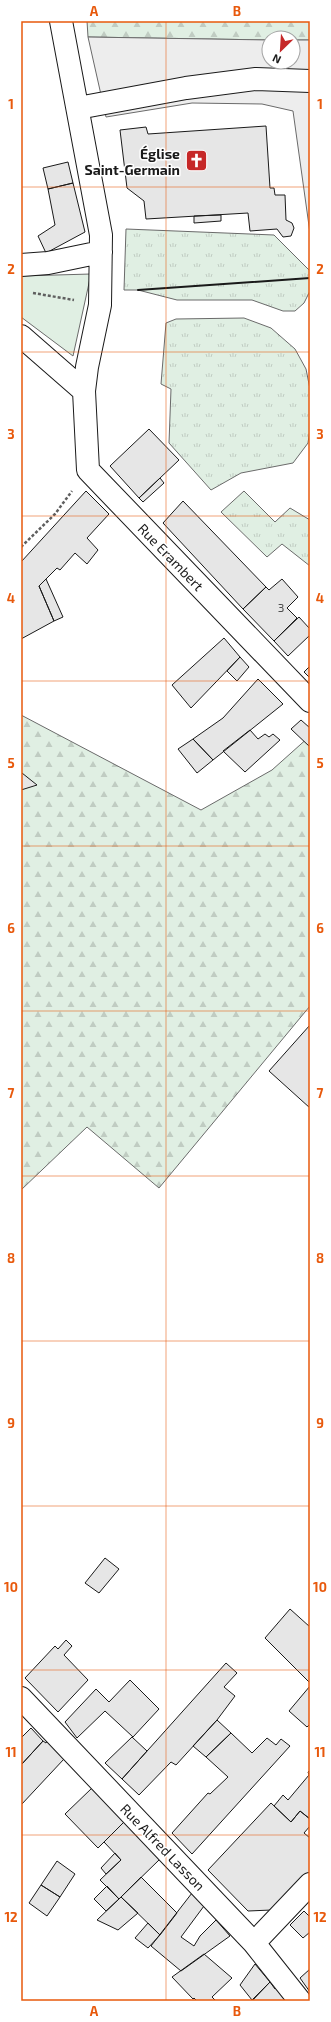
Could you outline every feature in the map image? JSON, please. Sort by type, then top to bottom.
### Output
[{"type":"street","points":[[61,21],[78,108],[101,244],[100,305],[87,367],[84,391],[88,470]]},
{"type":"street","points":[[78,108],[186,88],[248,80],[310,81]]},
{"type":"street","points":[[21,265],[48,263],[101,244]]},
{"type":"street","points":[[21,336],[84,391]]},
{"type":"street","name":"Rue Erambert","points":[[88,470],[310,701]]},
{"type":"street","name":"Rue Alfred Lasson","points":[[21,1698],[254,1943],[300,2001]]},
{"type":"street","points":[[254,1943],[310,1884]]},
{"type":"path","points":[[28,292],[100,305]]},
{"type":"path","points":[[21,547],[55,514],[88,470]]},
{"type":"green space","points":[[87,21],[310,21],[310,40],[301,40],[301,30],[261,30],[261,40],[88,37]]},
{"type":"green space","points":[[126,229],[274,235],[310,271],[310,291],[304,303],[295,311],[283,311],[252,300],[177,300],[138,290],[124,290]]},
{"type":"green space","points":[[91,274],[73,356],[21,317],[21,276]]},
{"type":"green space","points":[[244,318],[271,328],[295,349],[306,369],[310,389],[310,429],[308,443],[293,463],[241,473],[211,490],[169,443],[171,389],[161,384],[166,323],[176,319]]},
{"type":"green space","points":[[244,491],[275,522],[290,508],[310,520],[310,566],[282,544],[267,557],[221,512]]},
{"type":"green space","points":[[21,715],[201,810],[272,770],[310,736],[310,1006],[159,1188],[87,1127],[21,1190]]},
{"type":"shaded area","points":[[88,37],[261,40],[261,70],[301,70],[301,40],[310,40],[310,233],[293,111],[262,104],[192,103],[106,117]]},
{"type":"building","name":"Église Saint-Germain","points":[[266,126],[270,188],[274,188],[275,195],[285,195],[286,220],[292,223],[294,228],[291,236],[283,237],[277,229],[250,231],[248,213],[146,219],[144,201],[127,188],[120,130],[146,127],[148,134]]},
{"type":"building","points":[[68,162],[73,183],[48,189],[43,168]]},
{"type":"building","points":[[73,183],[85,232],[46,253],[38,236],[55,225],[48,189]]},
{"type":"building","points":[[221,215],[221,221],[194,223],[194,216]]},
{"type":"building","points":[[149,429],[179,460],[139,498],[110,466]]},
{"type":"building","points":[[160,478],[164,483],[143,502],[139,498]]},
{"type":"building","points":[[86,491],[109,514],[87,538],[98,550],[87,564],[75,553],[60,570],[57,568],[39,586],[54,621],[21,639],[21,562]]},
{"type":"building","points":[[183,501],[266,587],[243,609],[163,523]]},
{"type":"building","points":[[46,579],[63,617],[54,621],[39,586]]},
{"type":"building","points":[[282,579],[298,597],[287,608],[297,618],[274,641],[243,609],[266,587],[269,590]]},
{"type":"building","points":[[299,617],[310,629],[310,635],[288,656],[274,641]]},
{"type":"building","points":[[224,638],[240,657],[191,708],[172,685]]},
{"type":"building","points":[[240,657],[249,667],[237,681],[227,671]]},
{"type":"building","points":[[310,666],[310,678],[304,672]]},
{"type":"building","points":[[258,679],[283,704],[213,760],[193,739],[223,718]]},
{"type":"building","points":[[301,720],[310,728],[310,747],[291,729]]},
{"type":"building","points":[[250,730],[258,739],[265,734],[269,737],[273,734],[280,740],[245,772],[223,751]]},
{"type":"building","points":[[193,739],[213,760],[197,773],[178,749]]},
{"type":"building","points":[[22,773],[37,785],[21,790]]},
{"type":"building","points":[[310,1025],[310,1108],[269,1071]]},
{"type":"building","points":[[105,1558],[119,1569],[99,1593],[85,1583]]},
{"type":"building","points":[[290,1609],[310,1627],[310,1683],[265,1638]]},
{"type":"building","points":[[66,1640],[72,1646],[64,1655],[88,1680],[58,1712],[25,1678],[55,1646],[58,1649]]},
{"type":"building","points":[[226,1663],[237,1673],[224,1687],[235,1696],[217,1720],[176,1765],[171,1762],[139,1795],[122,1779]]},
{"type":"building","points":[[130,1680],[159,1709],[133,1737],[105,1711],[77,1738],[65,1722],[96,1689],[109,1702]]},
{"type":"building","points":[[310,1686],[310,1724],[307,1727],[289,1711]]},
{"type":"building","points":[[217,1720],[231,1733],[206,1757],[193,1746]]},
{"type":"building","points":[[31,1728],[43,1741],[21,1765],[21,1738]]},
{"type":"building","points":[[231,1733],[252,1753],[267,1738],[276,1745],[281,1739],[290,1746],[192,1854],[172,1833],[208,1793],[210,1794],[228,1777],[206,1757]]},
{"type":"building","points":[[132,1737],[147,1751],[122,1779],[105,1763]]},
{"type":"building","points":[[43,1741],[46,1743],[47,1741],[64,1759],[21,1805],[21,1765]]},
{"type":"building","points":[[310,1770],[310,1819],[300,1811],[291,1822],[274,1806],[283,1795],[288,1800],[309,1775],[308,1772]]},
{"type":"building","points":[[92,1788],[124,1822],[98,1848],[65,1814]]},
{"type":"building","points":[[271,1803],[291,1822],[300,1811],[310,1819],[310,1826],[304,1833],[310,1838],[310,1873],[272,1910],[248,1911],[208,1870]]},
{"type":"building","points":[[124,1822],[160,1859],[119,1899],[100,1880],[121,1860],[104,1842]]},
{"type":"building","points":[[115,1853],[121,1860],[106,1874],[101,1868]]},
{"type":"building","points":[[57,1861],[75,1874],[60,1897],[41,1885]]},
{"type":"building","points":[[141,1877],[177,1913],[160,1935],[121,1897]]},
{"type":"building","points":[[41,1885],[60,1897],[47,1916],[29,1903]]},
{"type":"building","points":[[107,1886],[119,1899],[106,1911],[94,1899]]},
{"type":"building","points":[[192,1893],[204,1906],[181,1937],[194,1946],[200,1936],[216,1920],[230,1936],[181,1971],[151,1946]]},
{"type":"building","points":[[121,1897],[138,1913],[118,1930],[97,1920]]},
{"type":"building","points":[[304,1911],[310,1917],[310,1932],[303,1938],[290,1925]]},
{"type":"building","points":[[148,1923],[160,1935],[148,1948],[135,1938]]},
{"type":"building","points":[[204,1954],[232,1978],[212,1997],[216,2001],[197,2001],[194,1998],[193,1999],[172,1977]]},
{"type":"building","points":[[255,1964],[270,1982],[252,2000],[240,1985]]},
{"type":"building","points":[[310,1969],[310,1992],[300,1978]]},
{"type":"building","points":[[270,1982],[275,1989],[280,1985],[291,2001],[252,2001]]},
{"type":"wall","points":[[138,290],[310,278]]},
{"type":"place","name":"Église Saint-Germain","points":[[196,161]]}]
